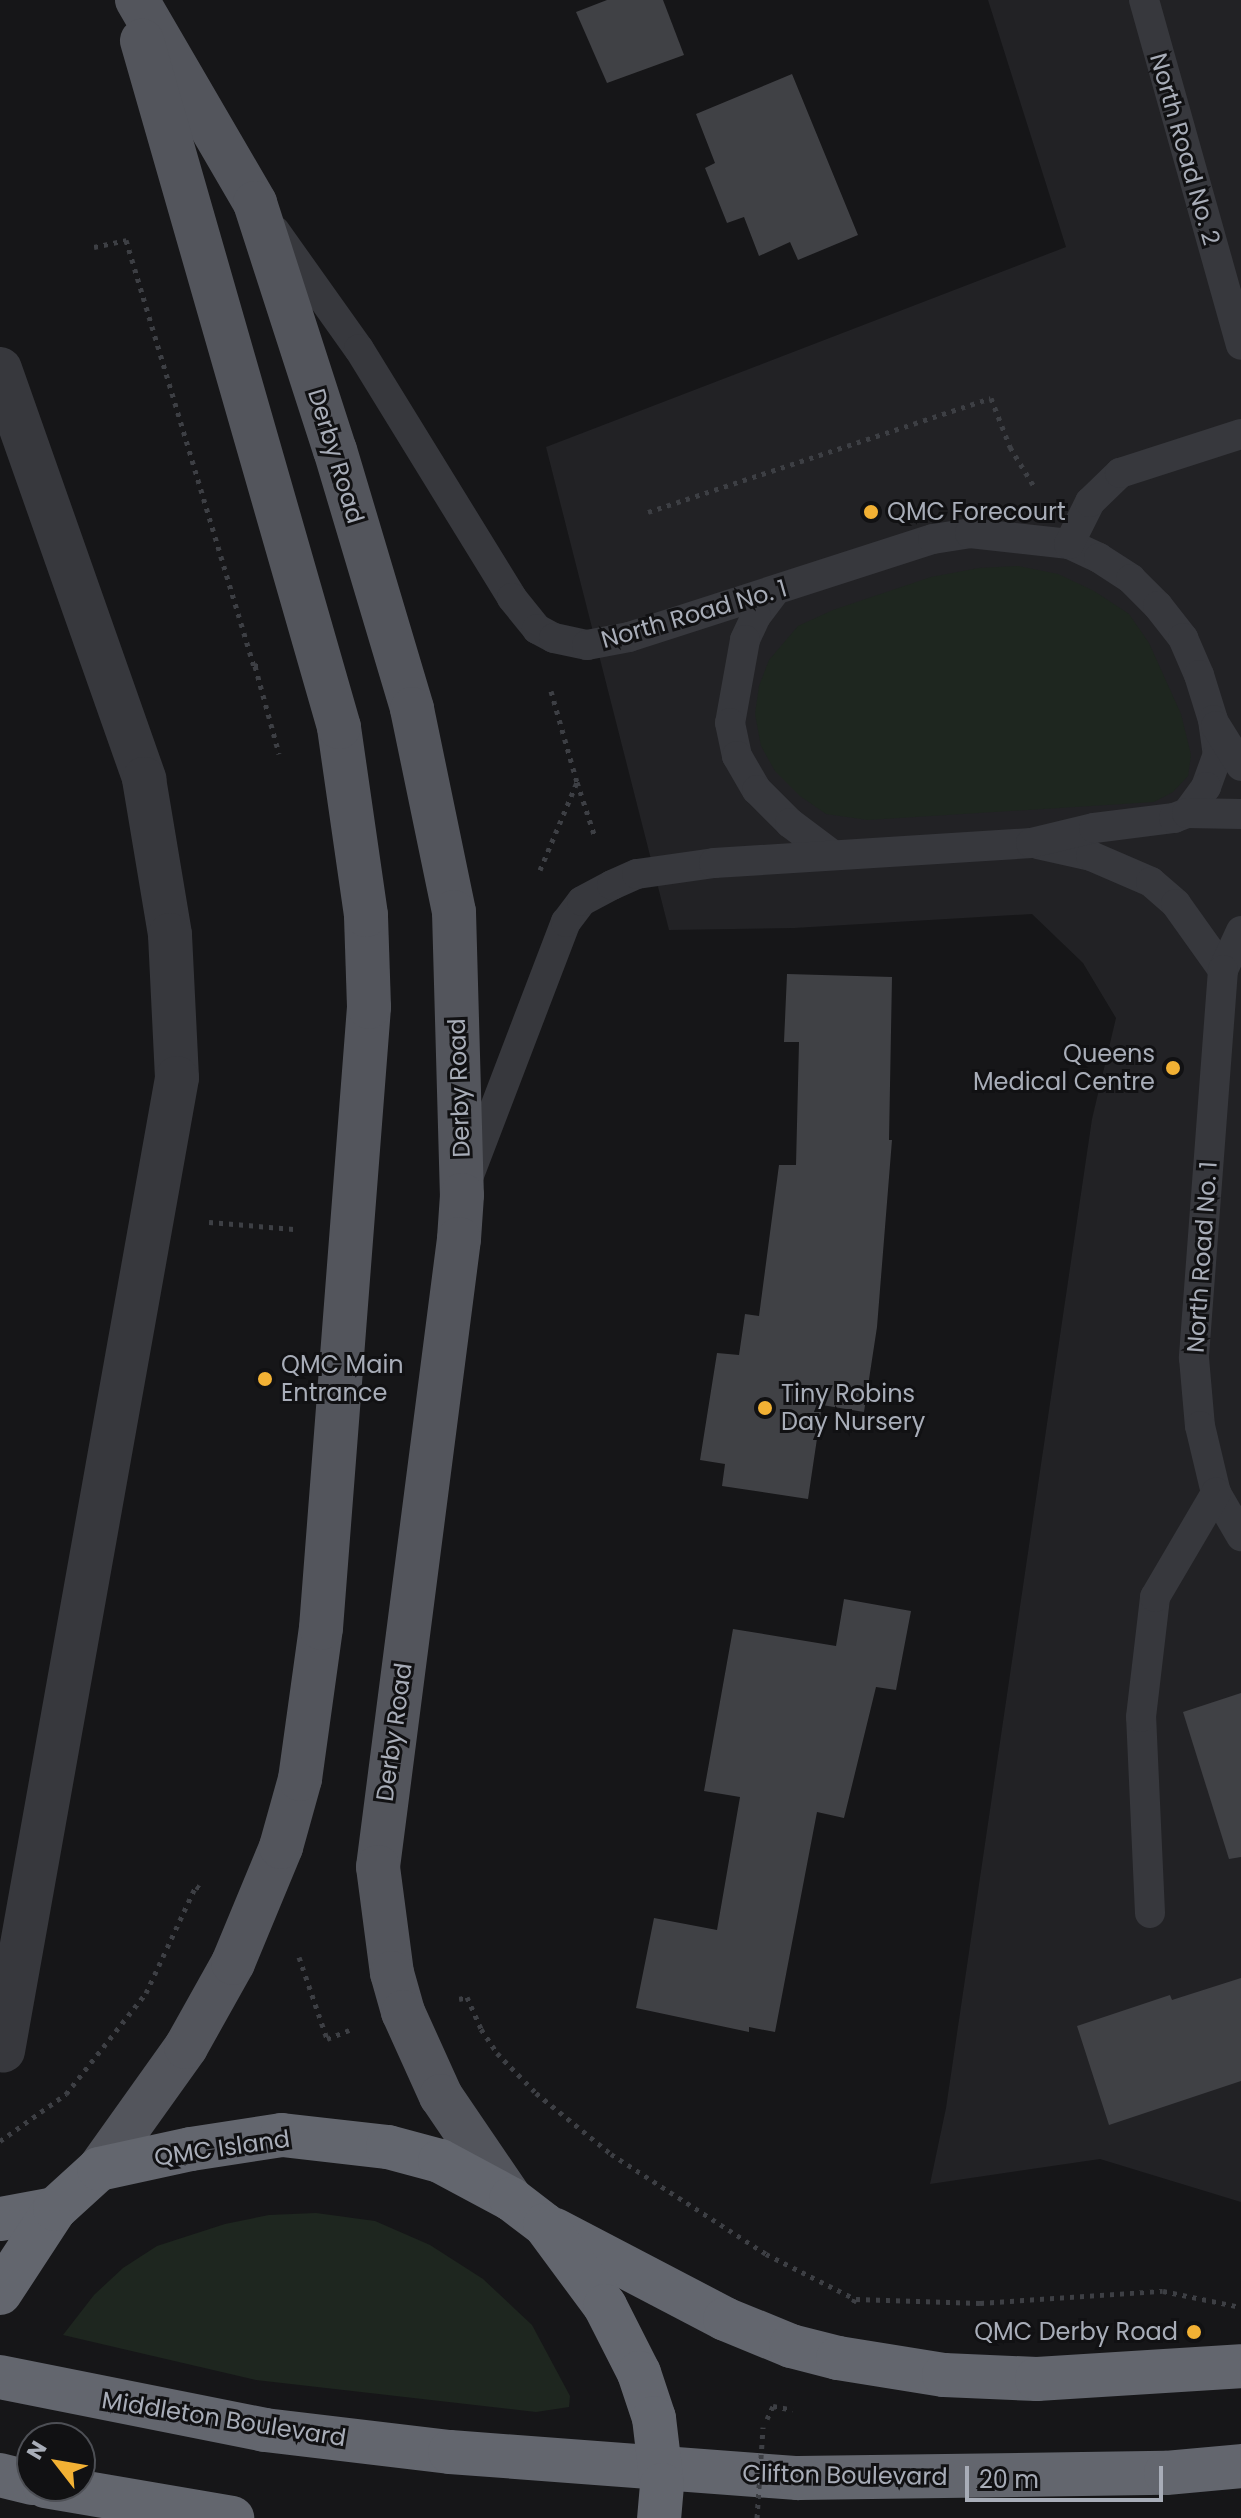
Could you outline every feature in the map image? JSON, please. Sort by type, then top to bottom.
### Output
[{"type":"highway","name":"QMC Island","points":[[99,2169],[191,2149],[282,2135],[388,2147],[440,2161],[511,2199],[545,2225],[605,2306],[639,2373],[654,2418],[662,2485],[659,2518]]},
{"type":"highway","points":[[0,2293],[55,2209],[99,2169]]},
{"type":"highway","points":[[0,2219],[55,2209]]},
{"type":"highway","points":[[545,2225],[725,2319],[791,2346],[838,2358],[944,2375],[1037,2379],[1241,2366]]},
{"type":"highway","name":"Middleton Boulevard","points":[[0,2377],[265,2430],[450,2452]]},
{"type":"highway","name":"Clifton Boulevard","points":[[450,2452],[798,2478],[1166,2473],[1241,2466]]},
{"type":"highway","points":[[96,2495],[232,2518]]},
{"type":"main road","name":"Derby Road","points":[[134,0],[255,203],[335,450],[415,725],[454,912],[462,1195],[378,1867],[392,1973],[403,2012],[441,2096],[511,2199]]},
{"type":"main road","name":"Derby Road","points":[[99,2169],[186,2047],[233,1963],[281,1847],[300,1779],[321,1628],[369,994],[366,915],[339,727],[196,239],[134,0]]},
{"type":"street","points":[[0,369],[144,779],[170,935],[177,1078],[8,1960],[3,2051]]},
{"type":"lane","name":"North Road No. 2","points":[[1144,0],[1241,345]]},
{"type":"lane","name":"North Road No. 1","points":[[255,203],[359,349],[512,598],[537,629],[554,638],[587,645],[629,637],[933,539],[957,535],[1038,538],[1069,544],[1099,558],[1131,579],[1158,606],[1183,638],[1213,720]]},
{"type":"lane","points":[[1069,544],[1090,502],[1120,473],[1241,434]]},
{"type":"lane","points":[[775,591],[756,616],[745,640],[730,723],[737,756],[757,790],[790,823],[830,853]]},
{"type":"lane","points":[[1213,720],[1241,766]]},
{"type":"lane","points":[[1187,813],[1213,774],[1218,754],[1213,720]]},
{"type":"lane","points":[[462,1195],[555,943],[582,901],[637,874],[830,853],[1031,843],[1094,828],[1174,818],[1187,813],[1241,814]]},
{"type":"lane","points":[[1031,843],[1091,856],[1151,882],[1176,904],[1223,970],[1241,931]]},
{"type":"lane","name":"North Road No. 1","points":[[1223,970],[1194,1358],[1200,1426],[1216,1493],[1241,1536]]},
{"type":"lane","points":[[1150,1913],[1141,1717],[1155,1597],[1216,1493]]},
{"type":"path","points":[[94,247],[126,240],[258,665],[279,754]]},
{"type":"path","points":[[648,512],[991,398],[1010,447],[1069,544]]},
{"type":"path","points":[[547,677],[598,845]]},
{"type":"path","points":[[536,878],[577,782]]},
{"type":"path","points":[[152,1217],[298,1229]]},
{"type":"path","points":[[0,2141],[66,2094],[146,1993],[196,1886]]},
{"type":"path","points":[[295,1945],[327,2039],[352,2029]]},
{"type":"path","points":[[450,2001],[467,1997],[481,2029],[497,2053],[536,2093],[611,2154],[766,2254],[855,2299],[980,2303],[1163,2291],[1241,2307]]},
{"type":"path","points":[[851,2313],[855,2299]]},
{"type":"path","points":[[757,2518],[763,2427],[773,2406],[798,2410]]},
{"type":"shaded area","name":"Queens Medical Centre","points":[[988,0],[1241,0],[1241,2202],[1100,2159],[930,2184],[946,2108],[1092,1119],[1116,1018],[1083,963],[1032,914],[794,928],[669,930],[546,447],[1066,247]]},
{"type":"shaded area","points":[[1018,566],[1058,574],[1094,591],[1129,614],[1149,643],[1181,714],[1191,755],[1188,776],[1173,792],[1154,802],[868,820],[826,814],[800,796],[775,771],[761,746],[755,714],[759,686],[769,660],[798,626],[833,610],[931,577],[979,568]]},
{"type":"shaded area","points":[[316,2213],[375,2221],[430,2245],[483,2279],[532,2325],[570,2396],[569,2407],[536,2412],[256,2380],[63,2335],[94,2295],[123,2268],[157,2246],[225,2224],[269,2215]]},
{"type":"building","points":[[607,0],[663,0],[684,55],[607,83],[576,12]]},
{"type":"building","points":[[792,74],[858,235],[798,260],[790,242],[759,256],[744,217],[727,223],[705,168],[715,163],[696,114]]},
{"type":"building","points":[[787,974],[892,977],[889,1140],[892,1140],[877,1327],[864,1412],[822,1405],[808,1499],[722,1486],[725,1464],[700,1460],[717,1353],[739,1355],[745,1314],[759,1316],[779,1165],[796,1165],[799,1042],[784,1042]]},
{"type":"building","points":[[844,1599],[911,1611],[896,1690],[876,1687],[844,1818],[817,1812],[775,2032],[749,2027],[749,2032],[636,2008],[654,1918],[717,1930],[740,1797],[704,1791],[733,1629],[836,1646]]},
{"type":"building","points":[[1241,1693],[1241,1857],[1229,1859],[1183,1712]]},
{"type":"building","points":[[1241,1978],[1241,2081],[1109,2125],[1077,2026],[1170,1995],[1172,2000]]},
{"type":"place","name":"QMC Forecourt","points":[[871,512]]},
{"type":"place","name":"Queens Medical Centre","points":[[1173,1068]]},
{"type":"place","name":"QMC Main Entrance","points":[[265,1379]]},
{"type":"place","name":"Tiny Robins Day Nursery","points":[[765,1408]]},
{"type":"place","name":"QMC Derby Road","points":[[1194,2332]]}]
